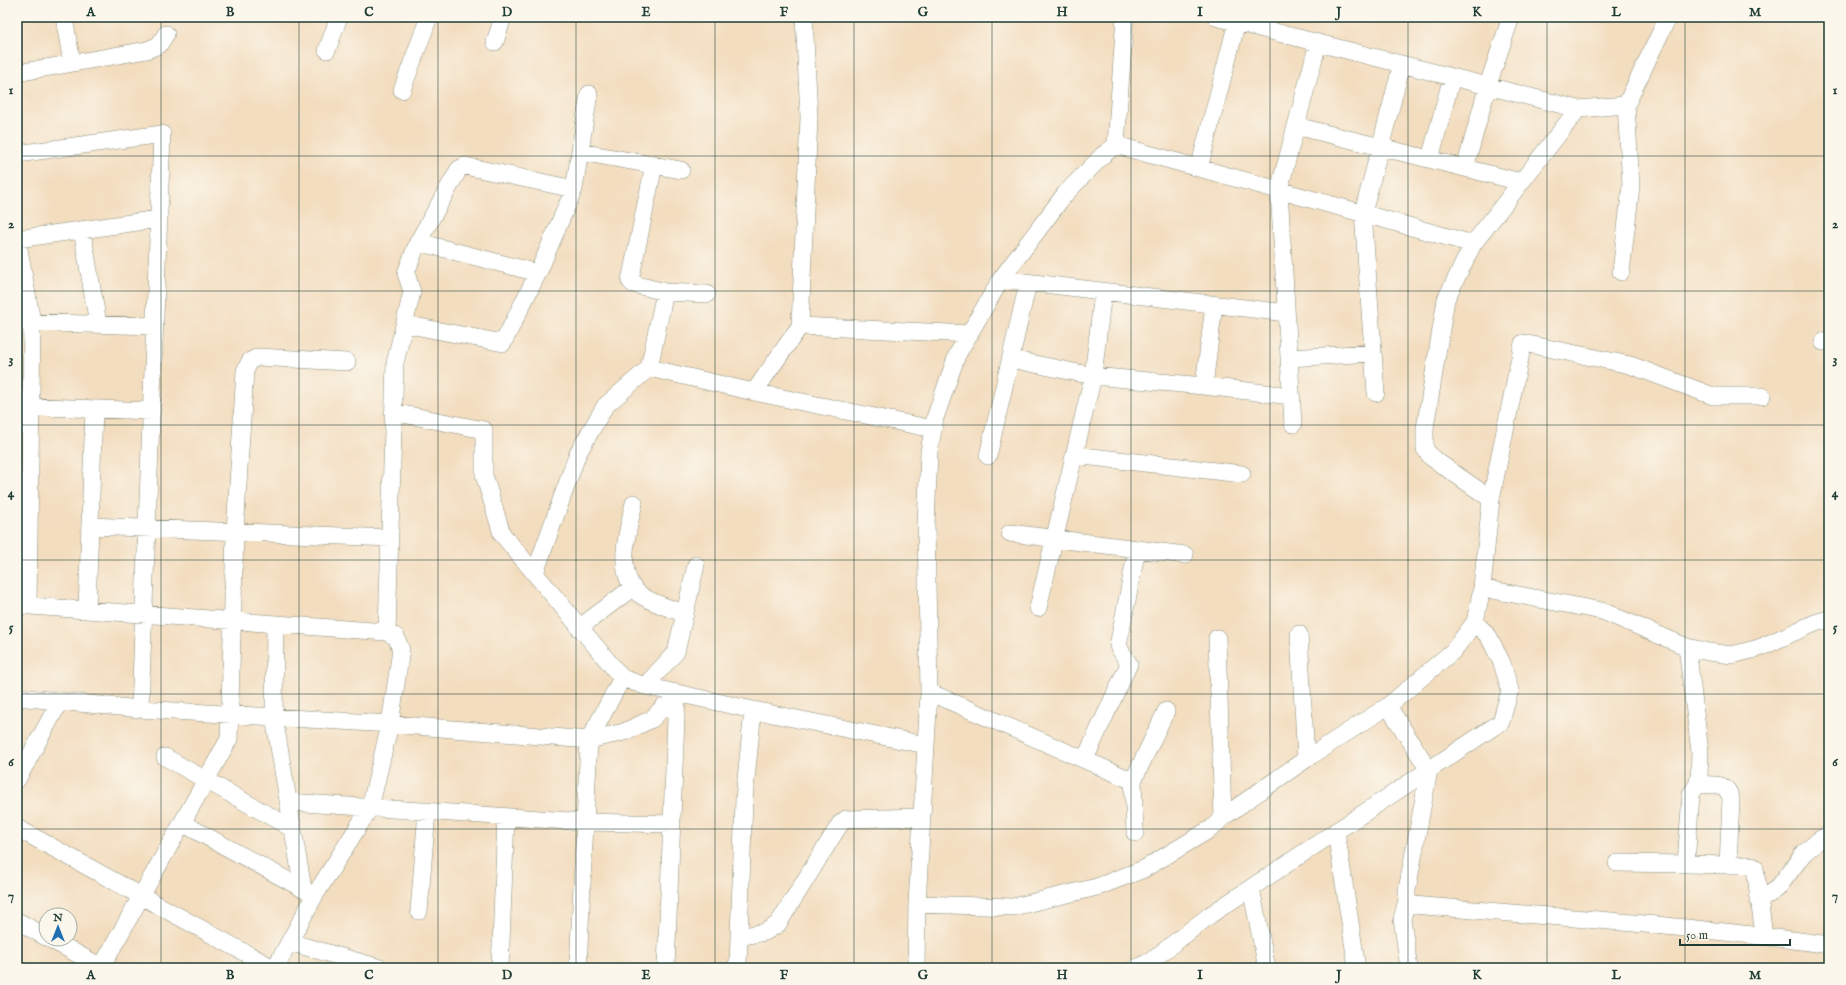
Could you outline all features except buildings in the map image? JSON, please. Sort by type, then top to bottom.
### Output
[{"type":"street","points":[[64,17],[72,63]]},
{"type":"street","points":[[327,50],[339,17]]},
{"type":"street","points":[[402,90],[429,17]]},
{"type":"street","points":[[494,42],[503,17]]},
{"type":"street","points":[[754,392],[800,326],[809,117],[804,17]]},
{"type":"street","points":[[916,968],[917,904],[929,692],[926,525],[929,452],[935,418],[957,355],[1001,279],[1065,194],[1116,145],[1125,17]]},
{"type":"street","points":[[1216,17],[1578,109],[1626,105]]},
{"type":"street","points":[[1465,168],[1488,85],[1511,17]]},
{"type":"street","points":[[1621,272],[1631,186],[1626,105],[1668,17]]},
{"type":"street","points":[[1200,168],[1237,22]]},
{"type":"street","points":[[17,73],[147,50],[159,45],[166,34]]},
{"type":"street","points":[[1293,424],[1279,190],[1318,43]]},
{"type":"street","points":[[1376,393],[1363,213],[1402,64]]},
{"type":"street","points":[[1430,159],[1452,77]]},
{"type":"street","points":[[404,324],[503,343],[538,273],[574,189],[589,94]]},
{"type":"street","points":[[1491,499],[1432,458],[1425,449],[1425,428],[1446,299],[1473,244],[1578,109]]},
{"type":"street","points":[[1296,126],[1521,182]]},
{"type":"street","points":[[17,154],[162,134],[140,709]]},
{"type":"street","points":[[1116,145],[1473,244]]},
{"type":"street","points":[[580,152],[681,170]]},
{"type":"street","points":[[654,165],[630,281],[633,284],[665,292],[707,294]]},
{"type":"street","points":[[387,632],[394,363],[412,292],[406,273],[418,242],[459,169],[465,166],[574,189]]},
{"type":"street","points":[[17,828],[274,968],[289,942],[309,892],[370,808],[390,724],[401,650],[396,637],[387,632],[22,605],[24,322],[17,239],[159,219]]},
{"type":"street","points":[[82,230],[98,324]]},
{"type":"street","points":[[418,242],[538,273]]},
{"type":"street","points":[[1001,279],[1286,313]]},
{"type":"street","points":[[988,456],[1028,283]]},
{"type":"street","points":[[535,573],[578,453],[605,406],[650,368],[665,292]]},
{"type":"street","points":[[1038,608],[1093,376],[1103,292]]},
{"type":"street","points":[[1204,386],[1214,305]]},
{"type":"street","points":[[24,322],[155,326]]},
{"type":"street","points":[[800,326],[970,334]]},
{"type":"street","points":[[917,904],[1013,907],[1097,887],[1144,869],[1212,828],[1223,817],[1306,759],[1388,706],[1453,651],[1475,622],[1482,588],[1491,499],[1523,343],[1630,365],[1713,396],[1762,396]]},
{"type":"street","points":[[1289,358],[1373,353]]},
{"type":"street","points":[[64,947],[102,968],[228,739],[235,532],[245,371],[250,361],[258,358],[347,362]]},
{"type":"street","points":[[1011,359],[1093,376],[1204,386],[1291,396]]},
{"type":"street","points":[[650,368],[754,392],[933,429]]},
{"type":"street","points":[[24,407],[152,411]]},
{"type":"street","points":[[87,610],[94,409]]},
{"type":"street","points":[[393,412],[484,430],[484,475],[502,534],[622,678],[645,686],[753,710],[926,744]]},
{"type":"street","points":[[1074,455],[1242,474]]},
{"type":"street","points":[[634,503],[626,539],[624,566],[632,588],[642,597],[685,614]]},
{"type":"street","points":[[90,526],[390,538]]},
{"type":"street","points":[[1010,533],[1185,554]]},
{"type":"street","points":[[1085,759],[1129,664],[1118,646],[1137,549]]},
{"type":"street","points":[[645,686],[676,652],[696,565]]},
{"type":"street","points":[[579,628],[632,588]]},
{"type":"street","points":[[1482,588],[1602,610],[1687,647],[1708,652],[1732,655],[1759,648],[1815,623],[1829,619]]},
{"type":"street","points":[[1136,968],[1151,961],[1210,915],[1501,722],[1510,690],[1502,663],[1489,637],[1475,622]]},
{"type":"street","points":[[275,624],[274,717],[293,829],[309,892]]},
{"type":"street","points":[[1299,634],[1306,759]]},
{"type":"street","points":[[1217,638],[1223,817]]},
{"type":"street","points":[[1686,864],[1691,794],[1697,785],[1700,752],[1687,647]]},
{"type":"street","points":[[578,968],[589,740],[622,678]]},
{"type":"street","points":[[929,692],[1133,781]]},
{"type":"street","points":[[17,697],[140,709],[390,724],[589,740],[624,732],[652,719],[677,693]]},
{"type":"street","points":[[666,968],[677,693]]},
{"type":"street","points":[[17,780],[60,701]]},
{"type":"street","points":[[1388,706],[1429,770],[1407,900],[1402,919],[1409,968]]},
{"type":"street","points":[[734,968],[738,965],[744,799],[753,710]]},
{"type":"street","points":[[1135,834],[1133,781],[1166,711]]},
{"type":"street","points":[[165,757],[293,829]]},
{"type":"street","points":[[1697,785],[1723,786],[1729,791],[1731,799],[1728,864]]},
{"type":"street","points":[[288,802],[585,822],[672,824]]},
{"type":"street","points":[[419,911],[427,811]]},
{"type":"street","points":[[500,968],[506,817]]},
{"type":"street","points":[[739,937],[765,932],[778,924],[840,824],[846,819],[922,817]]},
{"type":"street","points":[[182,823],[309,892]]},
{"type":"street","points":[[1336,831],[1357,968]]},
{"type":"street","points":[[1759,901],[1777,889],[1804,853],[1819,840],[1829,834]]},
{"type":"street","points":[[1617,863],[1728,864],[1751,866],[1755,868],[1764,936]]},
{"type":"street","points":[[1251,888],[1267,968]]},
{"type":"street","points":[[1407,900],[1413,904],[1764,936],[1829,945]]},
{"type":"street","points":[[17,920],[38,932]]},
{"type":"street","points":[[289,942],[380,968]]}]
